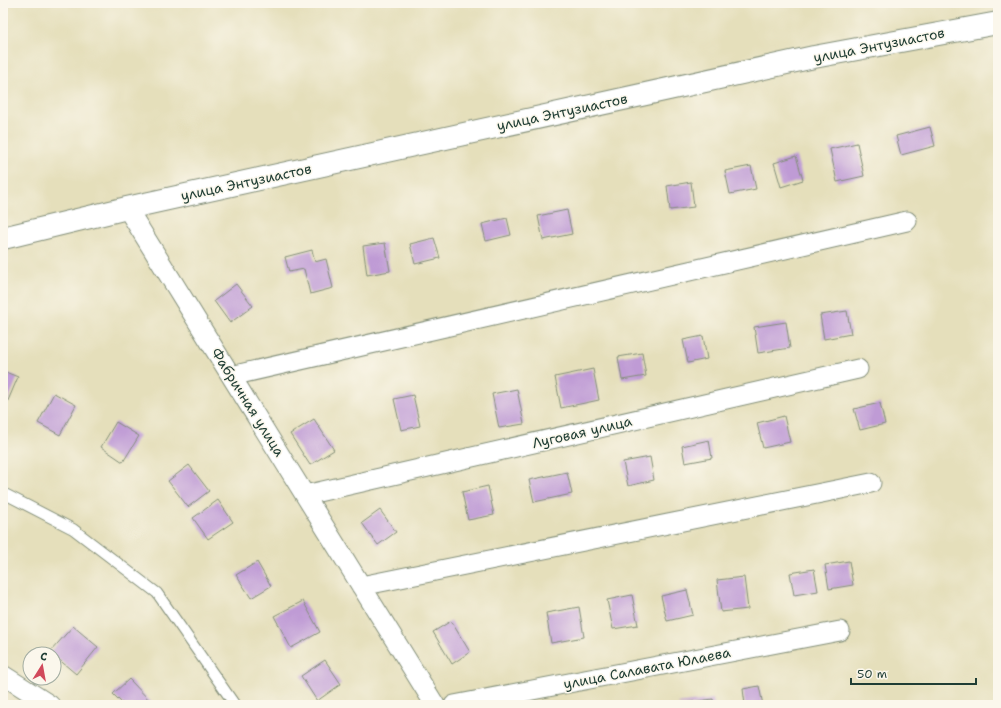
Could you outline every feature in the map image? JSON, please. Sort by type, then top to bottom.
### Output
[{"type":"street","name":"улица Энтузиастов","points":[[127,208],[814,57],[998,23]]},
{"type":"street","points":[[3,238],[127,208]]},
{"type":"street","name":"Фабричная улица","points":[[127,208],[435,705]]},
{"type":"street","points":[[231,376],[907,221]]},
{"type":"street","name":"Луговая улица","points":[[305,495],[858,370]]},
{"type":"street","points":[[361,586],[871,483]]},
{"type":"street","name":"улица Салавата Юлаева","points":[[454,705],[840,631]]},
{"type":"street","points":[[3,675],[50,705]]},
{"type":"lane","points":[[3,493],[73,529],[157,593],[235,705]]},
{"type":"building","points":[[930,127],[935,146],[901,155],[896,136]]},
{"type":"building","points":[[857,143],[864,176],[837,182],[830,149]]},
{"type":"building","points":[[796,156],[803,180],[781,187],[774,163]]},
{"type":"building","points":[[751,166],[756,189],[730,194],[725,171]]},
{"type":"building","points":[[691,182],[694,207],[670,210],[667,186]]},
{"type":"building","points":[[567,210],[572,234],[543,240],[538,216]]},
{"type":"building","points":[[507,218],[511,235],[486,241],[482,224]]},
{"type":"building","points":[[434,238],[440,258],[415,264],[410,244]]},
{"type":"building","points":[[385,243],[390,271],[367,275],[363,246]]},
{"type":"building","points":[[312,250],[315,262],[326,259],[333,288],[310,294],[304,269],[289,272],[285,257]]},
{"type":"building","points":[[236,284],[253,306],[230,323],[214,301]]},
{"type":"building","points":[[847,311],[851,334],[824,339],[820,315]]},
{"type":"building","points":[[786,322],[790,348],[758,353],[754,327]]},
{"type":"building","points":[[703,336],[707,359],[688,363],[683,340]]},
{"type":"building","points":[[642,353],[646,376],[622,380],[618,357]]},
{"type":"building","points":[[593,369],[599,400],[561,408],[555,377]]},
{"type":"building","points":[[3,371],[18,377],[7,403],[3,402]]},
{"type":"building","points":[[517,389],[524,424],[499,428],[492,394]]},
{"type":"building","points":[[54,393],[76,405],[60,435],[38,423]]},
{"type":"building","points":[[413,395],[420,426],[401,430],[394,399]]},
{"type":"building","points":[[880,403],[885,424],[860,430],[854,409]]},
{"type":"building","points":[[784,416],[790,442],[763,448],[757,423]]},
{"type":"building","points":[[314,419],[334,450],[310,465],[290,434]]},
{"type":"building","points":[[116,422],[139,436],[123,462],[101,447]]},
{"type":"building","points":[[709,440],[712,458],[685,463],[682,446]]},
{"type":"building","points":[[650,457],[654,480],[628,486],[623,462]]},
{"type":"building","points":[[189,465],[209,491],[188,507],[168,481]]},
{"type":"building","points":[[567,472],[572,494],[534,502],[529,480]]},
{"type":"building","points":[[488,486],[494,515],[468,520],[462,492]]},
{"type":"building","points":[[218,500],[233,522],[208,539],[193,518]]},
{"type":"building","points":[[380,510],[396,532],[378,545],[362,523]]},
{"type":"building","points":[[849,561],[853,585],[829,589],[825,565]]},
{"type":"building","points":[[257,562],[271,586],[251,598],[236,575]]},
{"type":"building","points":[[814,569],[818,591],[794,595],[790,573]]},
{"type":"building","points":[[744,577],[748,609],[721,612],[717,580]]},
{"type":"building","points":[[687,590],[693,615],[667,621],[661,596]]},
{"type":"building","points":[[632,595],[638,625],[613,629],[607,600]]},
{"type":"building","points":[[303,601],[320,632],[291,648],[274,616]]},
{"type":"building","points":[[579,607],[584,637],[551,643],[546,613]]},
{"type":"building","points":[[451,621],[470,652],[452,664],[433,632]]},
{"type":"building","points":[[73,626],[98,647],[76,674],[62,662],[62,646],[55,646]]},
{"type":"building","points":[[325,660],[341,684],[317,701],[301,676]]},
{"type":"building","points":[[129,679],[153,704],[152,705],[124,705],[113,694]]},
{"type":"building","points":[[759,686],[763,705],[745,705],[743,689]]},
{"type":"building","points":[[713,699],[714,705],[678,704]]}]
